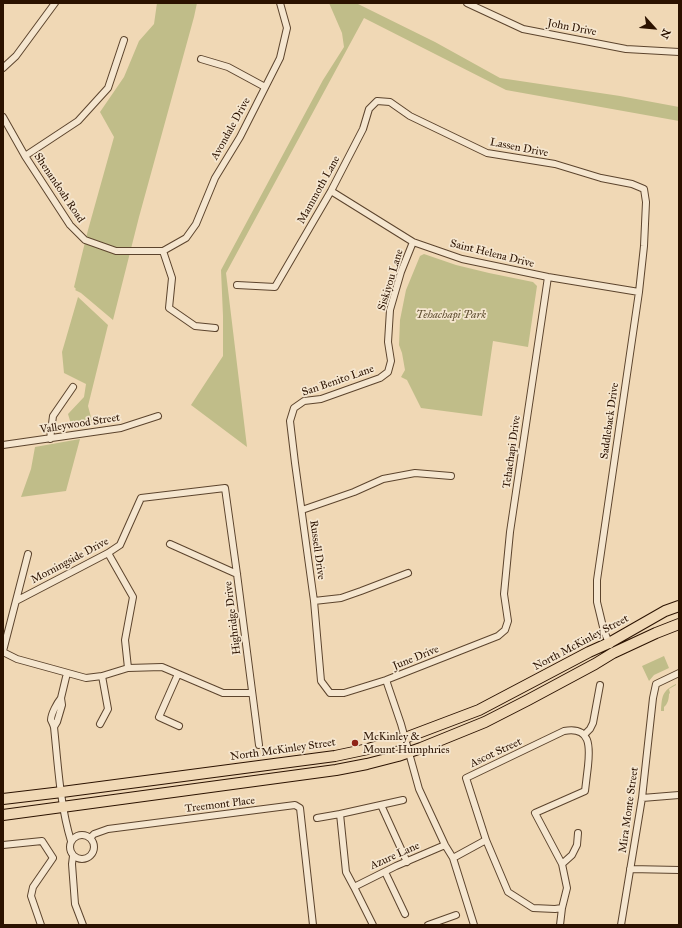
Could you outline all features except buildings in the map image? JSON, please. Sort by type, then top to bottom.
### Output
[{"type":"main road","name":"North McKinley Street","points":[[3,799],[335,756],[368,749],[405,738],[479,710],[609,643],[665,610],[679,606]]},
{"type":"main road","points":[[3,815],[336,770],[367,764],[409,752],[485,722],[613,654],[656,633],[679,624]]},
{"type":"street","points":[[3,68],[16,56],[55,3]]},
{"type":"street","name":"Avondale Drive","points":[[163,251],[186,238],[196,224],[215,178],[240,136],[280,58],[287,28],[280,3]]},
{"type":"street","name":"John Drive","points":[[467,3],[523,29],[626,49],[679,52]]},
{"type":"street","points":[[25,156],[78,121],[108,88],[124,40]]},
{"type":"street","points":[[201,60],[228,67],[265,87]]},
{"type":"street","name":"Lassen Drive","points":[[377,101],[390,102],[410,116],[487,153],[555,164],[601,178],[632,184],[644,189]]},
{"type":"street","name":"Mammoth Lane","points":[[237,285],[275,287],[331,191],[363,129],[369,109],[377,101]]},
{"type":"street","name":"Shenandoah Road","points":[[3,117],[25,156],[70,225],[86,240],[116,251],[163,251]]},
{"type":"street","name":"Saddleback Drive","points":[[613,654],[604,630],[597,602],[597,580],[639,292],[644,246],[646,202],[644,189]]},
{"type":"street","name":"Saint Helena Drive","points":[[331,191],[413,242],[462,258],[548,277],[639,292]]},
{"type":"street","name":"Siskiyou Lane","points":[[388,372],[391,361],[388,342],[390,310],[401,272],[413,242]]},
{"type":"street","points":[[163,251],[172,278],[169,308],[196,326],[215,328]]},
{"type":"street","name":"Tehachapi Drive","points":[[505,630],[508,621],[504,594],[510,532],[548,277]]},
{"type":"street","name":"San Benito Lane","points":[[294,408],[304,401],[321,399],[380,378],[388,372]]},
{"type":"street","points":[[50,438],[52,416],[73,387]]},
{"type":"street","name":"Russell Drive","points":[[294,408],[290,421],[294,464],[302,510],[314,601],[322,681],[330,693]]},
{"type":"street","name":"Valleywood Street","points":[[3,446],[122,428],[158,416]]},
{"type":"street","points":[[302,510],[354,492],[383,479],[415,473],[451,476]]},
{"type":"street","name":"Morningside Drive","points":[[16,601],[108,553],[120,545],[141,498],[225,488]]},
{"type":"street","name":"Highridge Drive","points":[[225,488],[259,745]]},
{"type":"street","points":[[170,544],[237,574]]},
{"type":"street","points":[[108,553],[133,597],[125,640],[128,668]]},
{"type":"street","points":[[28,554],[3,652],[17,659],[86,678],[102,676],[128,668],[162,666],[224,693],[252,693]]},
{"type":"street","points":[[314,601],[340,598],[408,573]]},
{"type":"street","name":"June Drive","points":[[330,693],[344,693],[386,680],[498,636],[505,630]]},
{"type":"street","points":[[67,673],[61,698],[54,710],[51,720],[54,727],[64,806],[71,841],[70,850],[76,859],[84,860],[91,856],[94,845],[90,838],[86,836],[78,836],[71,841]]},
{"type":"street","points":[[178,674],[158,717],[179,726]]},
{"type":"street","name":"Mira Monte Street","points":[[621,925],[642,798],[656,684],[679,674]]},
{"type":"street","points":[[100,724],[108,709],[102,676]]},
{"type":"street","points":[[386,680],[405,738],[419,789],[445,845],[453,858],[474,925]]},
{"type":"street","points":[[560,925],[567,888],[562,864],[535,813],[585,791],[589,752],[588,741],[584,735],[590,730],[593,723],[600,685]]},
{"type":"street","name":"Ascot Street","points":[[486,840],[466,778],[564,731],[578,731],[584,735]]},
{"type":"street","points":[[642,798],[679,794]]},
{"type":"street","points":[[317,818],[403,800]]},
{"type":"street","name":"Treemont Place","points":[[90,838],[94,834],[108,829],[295,805],[300,808],[313,925]]},
{"type":"street","points":[[381,805],[406,862]]},
{"type":"street","points":[[340,814],[346,872],[373,925]]},
{"type":"street","points":[[562,864],[572,855],[577,845],[578,833]]},
{"type":"street","points":[[453,858],[486,840],[508,892],[533,908],[562,908]]},
{"type":"street","points":[[3,845],[42,841],[52,858],[33,887],[31,896],[41,925]]},
{"type":"street","name":"Azure Lane","points":[[354,886],[445,845]]},
{"type":"street","points":[[73,856],[72,864],[75,904],[83,925]]},
{"type":"street","points":[[630,869],[679,870]]},
{"type":"street","points":[[385,872],[405,914]]},
{"type":"street","points":[[428,925],[437,924],[456,915]]},
{"type":"green space","points":[[157,3],[197,3],[139,217],[113,320],[81,293],[75,290],[76,289],[74,287],[114,137],[100,112],[124,77],[139,41],[154,24]]},
{"type":"green space","points":[[329,3],[356,3],[435,42],[500,78],[620,96],[679,107],[679,121],[506,90],[364,18],[226,273],[247,447],[191,405],[223,356],[221,270],[323,80],[344,47],[342,33]]},
{"type":"green space","name":"Tehachapi Park","points":[[424,254],[456,265],[533,282],[537,286],[528,347],[493,341],[482,416],[421,408],[407,380],[401,377],[405,370],[399,345],[400,320],[406,290],[420,256]]},
{"type":"green space","points":[[78,297],[108,325],[88,406],[92,421],[71,424],[68,414],[84,397],[86,384],[64,373],[62,352]]},
{"type":"green space","points":[[80,439],[66,491],[21,497],[31,469],[35,447]]},
{"type":"green space","points":[[664,656],[669,668],[654,675],[649,681],[642,666]]},
{"type":"green space","points":[[676,684],[669,689],[670,693],[668,701],[664,707],[664,711],[661,711],[665,692],[668,689]]},
{"type":"place","name":"McKinley & Mount Humphries","points":[[355,743]]}]
